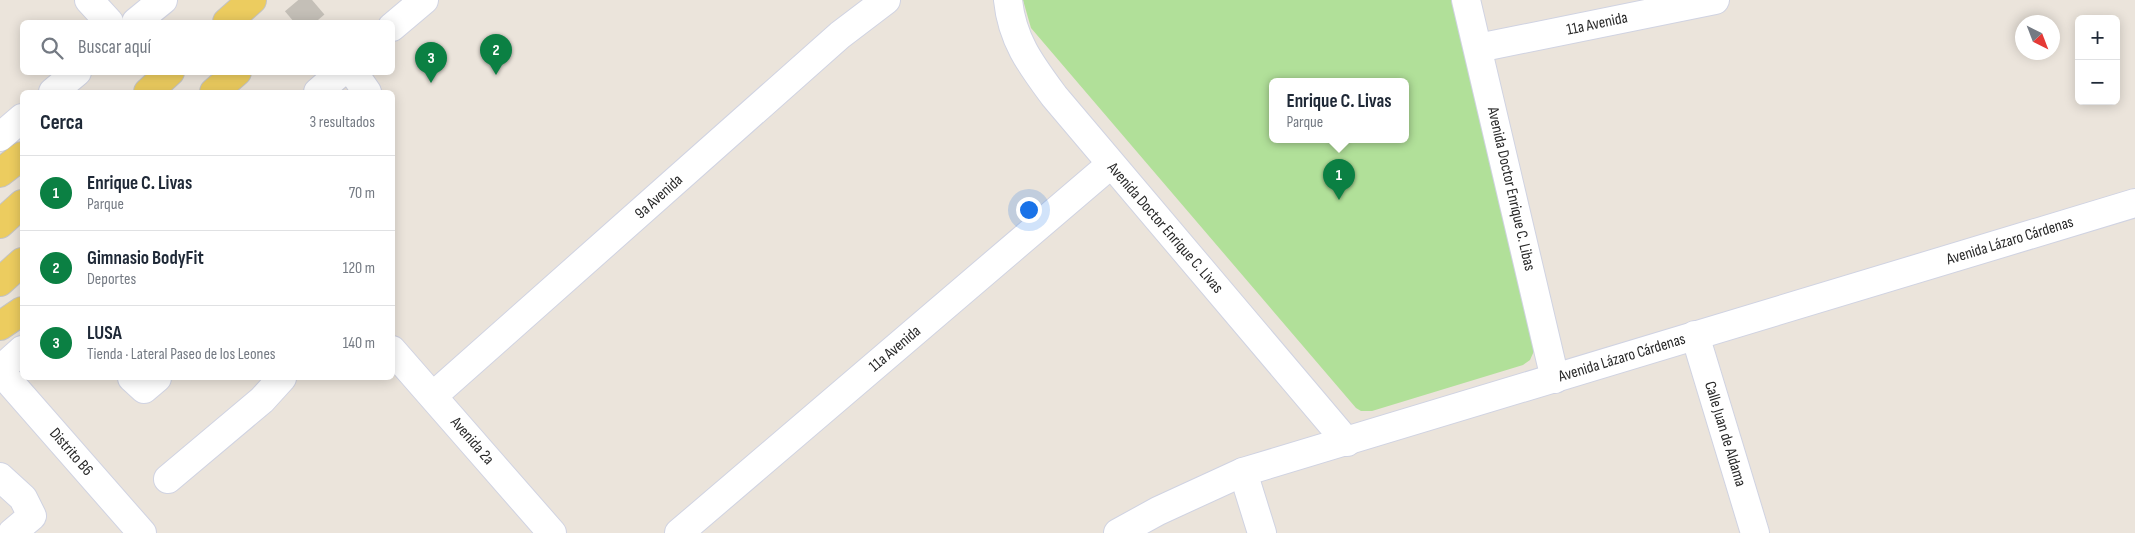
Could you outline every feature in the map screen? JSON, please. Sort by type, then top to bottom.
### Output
[{"type":"main road","points":[[229,20],[252,0]]},
{"type":"main road","points":[[150,90],[167,75]]},
{"type":"main road","points":[[216,90],[234,75]]},
{"type":"main road","points":[[0,173],[20,158]]},
{"type":"main road","points":[[0,224],[20,206]]},
{"type":"main road","points":[[0,282],[20,264]]},
{"type":"main road","points":[[0,326],[20,312]]},
{"type":"street","points":[[89,0],[108,20]]},
{"type":"street","points":[[138,20],[162,0]]},
{"type":"street","points":[[395,24],[424,0]]},
{"type":"street","name":"9a Avenida","points":[[434,396],[840,35],[886,0]]},
{"type":"street","name":"Avenida Doctor Enrique C. Livas","points":[[1008,0],[1010,19],[1024,54],[1054,96],[1110,165],[1347,442]]},
{"type":"street","name":"Avenida Doctor Enrique C. Libas","points":[[1466,0],[1555,379]]},
{"type":"street","name":"11a Avenida","points":[[1478,48],[1716,0]]},
{"type":"street","points":[[55,90],[73,75]]},
{"type":"street","points":[[320,90],[338,75]]},
{"type":"street","points":[[355,75],[366,90]]},
{"type":"street","points":[[0,137],[20,120]]},
{"type":"street","name":"11a Avenida","points":[[679,533],[1110,165]]},
{"type":"street","name":"Avenida Lázaro Cárdenas","points":[[1118,533],[1158,511],[1243,472],[2135,203]]},
{"type":"street","name":"Calle Juan de Aldama","points":[[1695,335],[1756,533]]},
{"type":"street","points":[[0,370],[20,352]]},
{"type":"street","name":"Avenida 2a","points":[[395,353],[552,533]]},
{"type":"street","name":"Distrito B6","points":[[0,370],[142,533]]},
{"type":"street","points":[[134,380],[144,388],[154,380]]},
{"type":"street","points":[[168,479],[262,400],[280,380]]},
{"type":"street","points":[[1243,472],[1262,533]]},
{"type":"street","points":[[0,477],[23,498],[32,516],[12,533]]},
{"type":"green space","points":[[1023,0],[1455,0],[1534,351],[1530,360],[1523,365],[1372,411],[1361,411],[1356,408],[1031,28]]},
{"type":"tunnel","points":[[296,20],[320,0]]},
{"type":"place","name":"Gimnasio BodyFit","points":[[496,75]]},
{"type":"place","name":"LUSA","points":[[431,83]]},
{"type":"place","name":"Enrique C. Livas","points":[[1339,200]]}]
